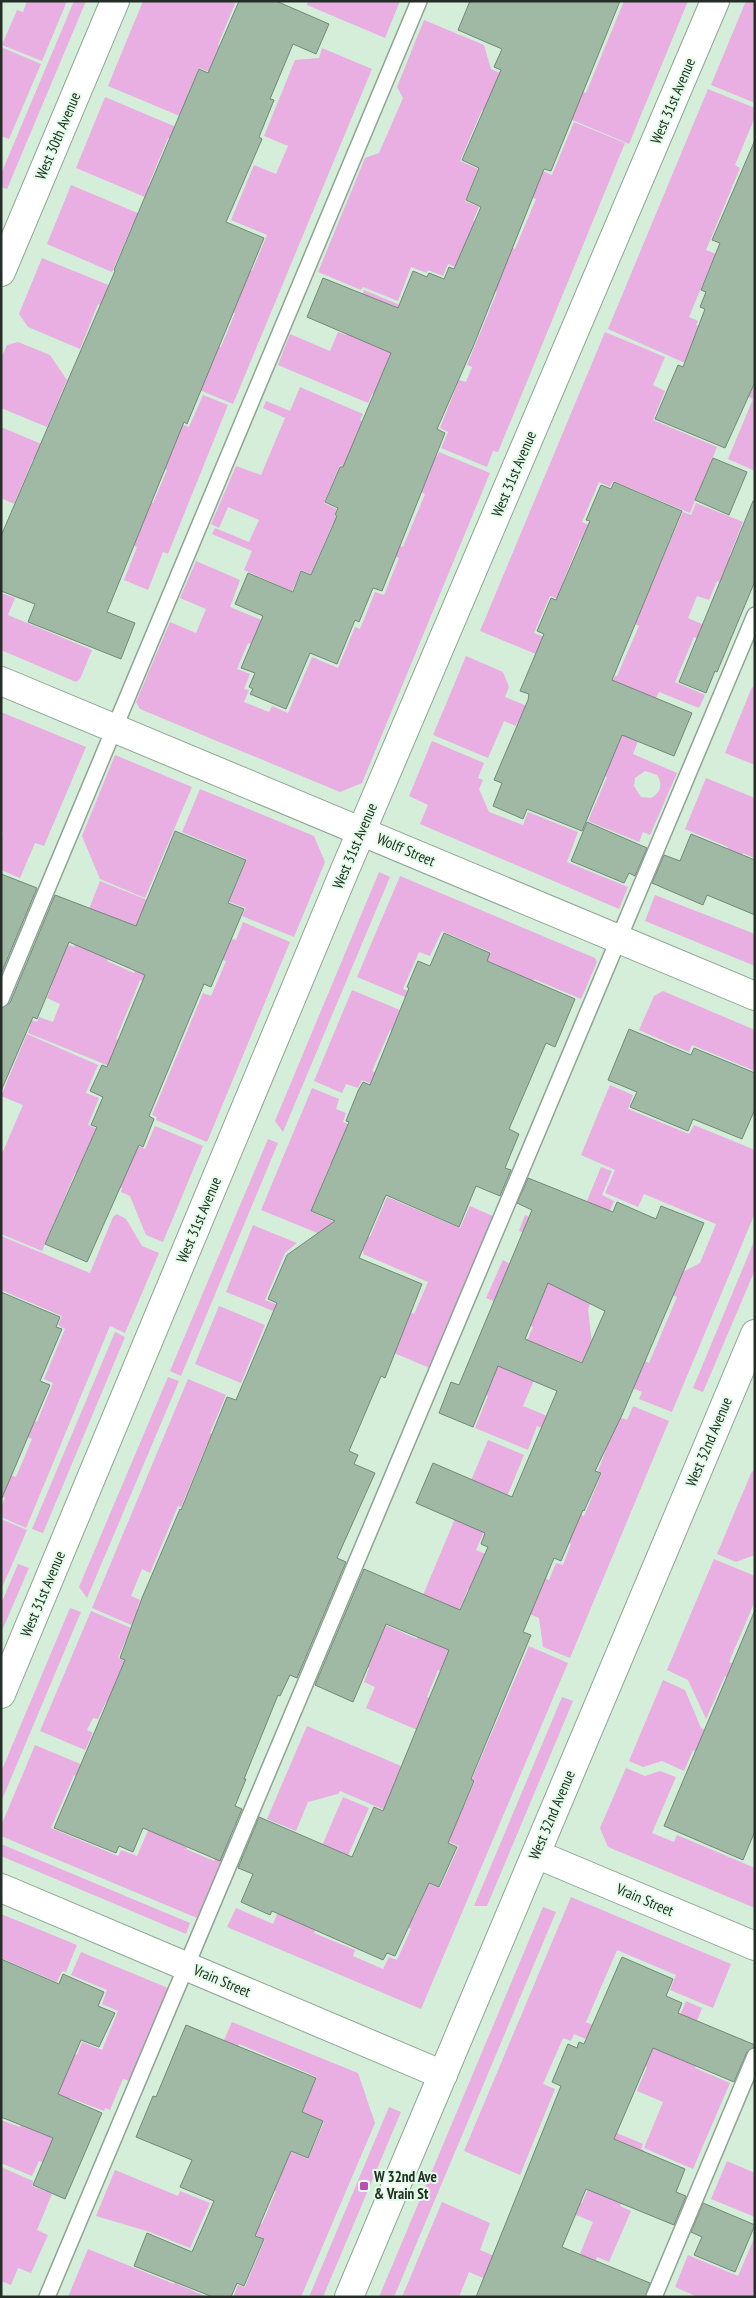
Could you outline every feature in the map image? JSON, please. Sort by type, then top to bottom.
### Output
[{"type":"street","name":"West 30th Avenue","points":[[1,272],[115,1]]},
{"type":"street","name":"West 31st Avenue","points":[[1,1694],[361,832],[715,1]]},
{"type":"street","name":"Wolff Street","points":[[1,681],[755,996]]},
{"type":"street","name":"West 32nd Avenue","points":[[349,2297],[755,1334]]},
{"type":"street","name":"Vrain Street","points":[[536,1854],[755,1946]]},
{"type":"street","name":"Vrain Street","points":[[1,1888],[443,2075]]},
{"type":"lane","points":[[1,999],[419,1]]},
{"type":"lane","points":[[47,2297],[755,615]]},
{"type":"lane","points":[[654,2297],[755,2056]]},
{"type":"shaded area","points":[[27,1],[67,1],[42,61],[2,45],[17,10],[23,12]]},
{"type":"shaded area","points":[[74,1],[86,1],[7,189],[1,187],[1,174]]},
{"type":"shaded area","points":[[143,1],[236,1],[218,45],[249,59],[210,72],[199,68],[186,99],[196,103],[244,143],[108,86]]},
{"type":"shaded area","points":[[308,1],[400,1],[385,38],[307,5]]},
{"type":"shaded area","points":[[624,1],[688,1],[629,144],[563,116],[574,89],[586,93]]},
{"type":"shaded area","points":[[746,1],[755,1],[755,103],[711,85]]},
{"type":"shaded area","points":[[424,20],[484,45],[491,69],[535,88],[490,114],[482,110],[460,161],[478,169],[465,201],[479,207],[473,221],[480,223],[461,269],[448,264],[443,276],[428,270],[427,273],[411,267],[398,301],[363,287],[361,290],[318,272],[365,158],[379,153],[403,98],[397,87]]},
{"type":"shaded area","points":[[1,47],[41,64],[9,139],[1,136]]},
{"type":"shaded area","points":[[322,48],[372,69],[233,404],[166,376],[184,332],[221,347],[235,313],[196,298],[214,255],[252,271],[267,235],[231,220],[254,165],[276,174],[288,146],[264,136],[295,60],[319,58]]},
{"type":"shaded area","points":[[708,89],[755,108],[755,117],[735,165],[740,168],[706,250],[755,270],[755,282],[711,264],[689,317],[698,321],[696,325],[727,338],[728,382],[608,329]]},
{"type":"shaded area","points":[[105,97],[240,154],[247,171],[168,138],[148,186],[213,214],[209,224],[76,168]]},
{"type":"shaded area","points":[[574,122],[625,143],[498,452],[493,451],[487,467],[441,448],[448,432],[440,428],[459,380],[466,382],[472,367],[467,365],[497,292],[488,288],[477,234],[515,249],[536,199],[477,175],[526,164],[552,175]]},
{"type":"shaded area","points":[[71,185],[216,246],[199,254],[132,226],[112,272],[47,244]]},
{"type":"shaded area","points":[[42,258],[123,291],[148,325],[98,304],[80,349],[28,327],[19,314]]},
{"type":"shaded area","points":[[364,290],[476,337],[392,350],[383,373],[439,422],[372,394],[368,403],[278,365],[290,334],[330,351],[338,332],[346,335]]},
{"type":"shaded area","points":[[605,332],[665,357],[653,385],[665,391],[653,420],[717,447],[690,513],[613,481],[610,487],[599,482],[582,522],[591,526],[653,569],[580,540],[563,582],[635,612],[550,596],[534,633],[544,637],[608,684],[480,631]]},
{"type":"shaded area","points":[[18,342],[50,355],[67,380],[47,427],[1,408],[1,358],[7,345]]},
{"type":"shaded area","points":[[755,352],[755,471],[728,459],[753,399],[730,388]]},
{"type":"shaded area","points":[[300,387],[363,414],[360,420],[380,429],[354,470],[340,465],[324,503],[337,509],[334,516],[394,541],[391,548],[333,523],[311,574],[301,570],[292,591],[244,570],[252,551],[212,534],[215,528],[249,542],[259,520],[228,507],[219,528],[211,524],[236,466],[261,475],[285,418],[263,408],[266,401],[290,411]]},
{"type":"shaded area","points":[[203,395],[228,405],[168,554],[163,552],[148,590],[124,580],[137,547],[101,532],[119,489],[153,503],[167,470],[131,455],[149,411],[189,427]]},
{"type":"shaded area","points":[[1,427],[108,472],[102,488],[33,459],[14,504],[1,498]]},
{"type":"shaded area","points":[[439,452],[490,473],[362,783],[340,792],[140,709],[136,702],[170,622],[196,633],[206,609],[180,598],[196,561],[240,580],[230,607],[293,633],[267,651],[248,643],[237,669],[250,674],[244,689],[249,690],[244,702],[269,712],[272,706],[288,713],[312,657],[338,668],[355,627],[360,629],[375,592],[384,595],[399,558],[390,554],[394,544],[403,547],[425,494],[364,468],[427,453],[437,457]]},
{"type":"shaded area","points":[[696,503],[743,522],[729,557],[755,568],[749,595],[717,581],[709,600],[697,596],[688,618],[727,635],[721,648],[694,637],[675,682],[705,695],[699,708],[659,692],[653,704],[610,686],[615,676],[617,676],[639,626],[634,623],[683,512],[691,515]]},
{"type":"shaded area","points":[[1,593],[15,598],[8,615],[92,650],[80,679],[76,682],[1,650]]},
{"type":"shaded area","points":[[466,656],[503,672],[509,687],[505,697],[581,728],[574,746],[517,722],[516,726],[504,721],[488,758],[433,735]]},
{"type":"shaded area","points":[[752,687],[755,688],[755,765],[725,753]]},
{"type":"shaded area","points":[[652,706],[633,754],[677,773],[650,835],[643,832],[639,842],[588,821],[607,777],[594,771],[583,731]],"holes":[[[645,771],[657,775],[660,785],[657,793],[651,798],[641,797],[634,786],[635,778]]]},
{"type":"shaded area","points":[[1,712],[86,747],[44,846],[35,843],[20,878],[1,870],[1,838],[3,833],[1,832]]},
{"type":"shaded area","points":[[432,741],[484,763],[478,778],[483,780],[479,789],[489,812],[523,825],[528,812],[578,832],[567,862],[628,887],[619,909],[420,824],[428,805],[409,796]]},
{"type":"shaded area","points":[[115,755],[192,787],[145,898],[100,879],[82,836]]},
{"type":"shaded area","points":[[706,778],[755,798],[755,856],[754,858],[743,853],[737,868],[722,862],[728,847],[685,829]]},
{"type":"shaded area","points":[[200,789],[314,836],[325,862],[294,937],[242,916],[246,908],[229,902],[247,859],[182,832]]},
{"type":"shaded area","points":[[379,872],[390,877],[283,1132],[275,1121]]},
{"type":"shaded area","points":[[400,876],[595,958],[597,962],[581,999],[534,979],[510,1035],[464,1016],[491,952],[442,931],[430,956],[419,952],[403,989],[457,1012],[455,1018],[357,977]]},
{"type":"shaded area","points":[[100,881],[165,907],[147,952],[115,939],[107,961],[134,973],[143,953],[195,1002],[140,980],[116,1039],[171,1061],[119,1070],[28,1033],[30,1027],[21,1023],[23,1016],[37,1022],[39,1017],[53,1022],[60,1004],[47,998],[52,985],[42,981],[42,934],[74,947]]},
{"type":"shaded area","points":[[655,895],[755,934],[755,966],[645,921]]},
{"type":"shaded area","points":[[243,922],[290,942],[207,1142],[156,1120],[157,1117],[152,1115],[203,993],[211,996],[226,961],[220,959],[229,938],[236,940]]},
{"type":"shaded area","points":[[352,990],[407,1013],[399,1033],[390,1030],[372,1071],[435,1097],[431,1108],[362,1080],[358,1088],[346,1084],[342,1093],[314,1081]]},
{"type":"shaded area","points":[[663,991],[755,1030],[755,1071],[692,1045],[689,1052],[639,1030],[654,996]]},
{"type":"shaded area","points":[[27,1034],[98,1065],[86,1093],[99,1098],[88,1125],[145,1149],[155,1126],[203,1146],[163,1242],[146,1235],[130,1196],[121,1192],[122,1188],[90,1175],[88,1178],[75,1173],[42,1251],[1,1234],[1,1156],[23,1105],[1,1096]]},
{"type":"shaded area","points":[[610,1085],[633,1095],[628,1109],[689,1134],[694,1125],[755,1150],[755,1213],[672,1412],[639,1399],[642,1392],[630,1387],[599,1342],[649,1363],[677,1297],[617,1272],[671,1278],[700,1263],[716,1224],[644,1194],[638,1207],[605,1193],[615,1170],[581,1155]]},
{"type":"shaded area","points":[[312,1088],[339,1099],[336,1109],[346,1113],[343,1122],[406,1148],[389,1189],[330,1164],[311,1212],[370,1237],[387,1197],[460,1228],[470,1206],[495,1217],[432,1369],[344,1332],[362,1259],[391,1271],[379,1300],[414,1314],[428,1282],[363,1254],[364,1252],[261,1210]]},
{"type":"shaded area","points":[[268,1139],[278,1143],[181,1376],[170,1371]]},
{"type":"shaded area","points":[[601,1167],[612,1171],[602,1195],[614,1201],[588,1263],[563,1249],[519,1231],[525,1215],[573,1235]]},
{"type":"shaded area","points":[[117,1214],[126,1219],[142,1246],[159,1253],[125,1333],[110,1326],[26,1528],[1,1517],[1,1508],[5,1498],[1,1496],[4,1473],[16,1477],[32,1439],[21,1434],[25,1417],[37,1422],[53,1383],[44,1379],[65,1329],[58,1325],[62,1316],[1,1290],[1,1236],[90,1273],[113,1217]]},
{"type":"shaded area","points":[[253,1225],[297,1243],[285,1253],[265,1300],[291,1310],[288,1317],[226,1292]]},
{"type":"shaded area","points":[[755,1239],[755,1270],[703,1392],[693,1388]]},
{"type":"shaded area","points":[[559,1258],[593,1297],[588,1309],[592,1345],[584,1363],[547,1347],[545,1351],[526,1343],[533,1327],[493,1310],[496,1302],[486,1298],[503,1260],[547,1285]]},
{"type":"shaded area","points":[[219,1306],[265,1325],[241,1383],[195,1364]]},
{"type":"shaded area","points":[[115,1332],[125,1337],[43,1533],[32,1529]]},
{"type":"shaded area","points":[[474,1354],[534,1380],[523,1406],[557,1420],[553,1432],[537,1426],[528,1450],[475,1428],[488,1396],[461,1385]]},
{"type":"shaded area","points":[[168,1377],[179,1381],[87,1598],[79,1587]]},
{"type":"shaded area","points":[[188,1379],[226,1395],[210,1433],[221,1438],[217,1448],[207,1444],[181,1507],[178,1506],[150,1573],[142,1569],[131,1596],[140,1600],[137,1609],[143,1611],[136,1627],[92,1608]]},
{"type":"shaded area","points":[[633,1406],[669,1421],[570,1658],[543,1647],[539,1618],[468,1589],[445,1644],[413,1619],[488,1440],[524,1455],[494,1528],[487,1525],[476,1550],[549,1580],[556,1563],[563,1565],[571,1544],[565,1541],[532,1494],[584,1516],[602,1473],[598,1471],[606,1450],[580,1439],[614,1415],[627,1420]]},
{"type":"shaded area","points":[[752,1471],[755,1472],[755,1555],[736,1562],[717,1554]]},
{"type":"shaded area","points":[[1,1519],[27,1530],[1,1590]]},
{"type":"shaded area","points":[[714,1559],[755,1576],[755,1601],[729,1662],[755,1673],[755,1688],[725,1676],[706,1719],[688,1680],[667,1670]]},
{"type":"shaded area","points":[[18,1564],[29,1568],[1,1633],[1,1604]]},
{"type":"shaded area","points":[[70,1608],[81,1612],[1,1802],[1,1772]]},
{"type":"shaded area","points":[[91,1611],[131,1628],[118,1658],[125,1661],[166,1727],[106,1702],[98,1719],[93,1718],[87,1730],[93,1733],[85,1750],[40,1731]]},
{"type":"shaded area","points":[[358,1613],[417,1639],[419,1635],[514,1675],[453,1676],[438,1670],[427,1697],[443,1704],[480,1757],[366,1708],[375,1687],[364,1682],[369,1668],[340,1655]]},
{"type":"shaded area","points":[[529,1646],[568,1663],[421,2009],[227,1927],[236,1908],[273,1924],[297,1866],[312,1869],[343,1797],[369,1808],[314,1933],[355,1950],[353,1956],[383,1969],[389,1957],[397,1960],[411,1929],[402,1924],[406,1914],[414,1917],[429,1884],[440,1888],[459,1846],[447,1841],[448,1837],[340,1791],[338,1794],[308,1802],[296,1831],[267,1819],[307,1726],[401,1766],[392,1789],[456,1817],[462,1803],[465,1804],[475,1781],[472,1779]]},
{"type":"shaded area","points":[[663,1680],[685,1690],[701,1728],[745,1747],[755,1777],[693,1750],[684,1771],[662,1761],[643,1767],[629,1761]]},
{"type":"shaded area","points":[[562,1697],[573,1701],[487,1906],[474,1906]]},
{"type":"shaded area","points":[[35,1745],[178,1805],[110,1790],[74,1775],[51,1828],[118,1856],[121,1850],[137,1856],[154,1817],[192,1834],[186,1849],[214,1861],[225,1837],[231,1839],[197,1918],[1,1836],[1,1826]]},
{"type":"shaded area","points":[[626,1768],[645,1776],[660,1771],[676,1777],[652,1833],[674,1842],[677,1835],[755,1868],[755,1908],[608,1847],[600,1828]]},
{"type":"shaded area","points":[[1,1844],[190,1923],[186,1934],[1,1856]]},
{"type":"shaded area","points":[[571,1897],[731,1964],[713,2008],[670,1990],[676,1975],[617,1950],[586,2022],[648,2049],[643,2063],[574,2034],[571,2041],[563,2038],[543,2084],[555,2089],[520,2175],[464,2151]]},
{"type":"shaded area","points":[[543,1907],[556,1912],[394,2297],[379,2297]]},
{"type":"shaded area","points":[[1,1914],[77,1945],[66,1972],[62,1971],[57,1982],[1,1958]]},
{"type":"shaded area","points":[[81,1952],[168,1988],[129,2081],[123,2079],[110,2110],[105,2108],[104,2111],[70,2098],[50,2145],[58,2169],[39,2161],[32,2176],[1,2163],[1,2120],[20,2127],[35,2093],[1,2023],[77,2055],[82,2042],[102,2050],[118,2011],[102,2004],[107,1990],[71,1975]]},
{"type":"shaded area","points":[[686,2001],[702,2008],[697,2021],[712,2027],[695,2068],[730,2083],[693,2169],[644,2148],[663,2102],[637,2091],[647,2067],[643,2065],[652,2045],[665,2050]]},
{"type":"shaded area","points":[[232,2022],[358,2073],[375,2123],[301,2297],[233,2297],[238,2285],[245,2287],[265,2239],[208,2214],[213,2203],[262,2224],[276,2191],[264,2186],[233,2127],[308,2159],[324,2122],[302,2112],[317,2077],[239,2044],[228,2069],[217,2056]]},
{"type":"shaded area","points":[[389,2107],[401,2112],[323,2297],[309,2297]]},
{"type":"shaded area","points":[[612,2131],[643,2144],[641,2149],[644,2150],[620,2206],[631,2211],[609,2262],[597,2257],[595,2262],[579,2256],[593,2222],[528,2195],[533,2182],[582,2203]]},
{"type":"shaded area","points":[[727,2161],[755,2173],[755,2217],[711,2199]]},
{"type":"shaded area","points":[[1,2167],[33,2181],[32,2186],[52,2194],[37,2230],[48,2235],[31,2273],[18,2268],[11,2285],[1,2281]]},
{"type":"shaded area","points":[[115,2170],[178,2196],[180,2191],[210,2203],[190,2248],[150,2232],[96,2216]]},
{"type":"shaded area","points":[[442,2202],[490,2223],[480,2250],[588,2295],[528,2297],[469,2272],[459,2297],[402,2297]]},
{"type":"shaded area","points":[[755,2236],[755,2297],[698,2297],[675,2287],[688,2255],[738,2276]]},
{"type":"shaded area","points":[[88,2249],[174,2284],[187,2251],[190,2252],[177,2284],[207,2297],[68,2297]]},
{"type":"building","points":[[239,1],[276,1],[329,24],[316,54],[293,44],[270,99],[274,100],[259,137],[262,139],[226,222],[264,238],[187,424],[184,422],[107,612],[135,623],[121,659],[28,622],[35,604],[1,591],[1,536],[115,271],[199,69],[208,73]]},
{"type":"building","points":[[470,1],[620,1],[551,171],[544,169],[473,347],[437,429],[445,433],[382,591],[373,588],[359,622],[355,620],[337,664],[310,653],[286,709],[250,694],[253,689],[249,687],[255,673],[241,668],[263,616],[235,604],[248,573],[293,592],[301,571],[311,575],[337,516],[335,515],[338,508],[325,502],[340,467],[343,467],[391,353],[307,317],[323,278],[398,308],[413,271],[427,277],[429,273],[444,279],[449,267],[454,269],[481,207],[466,200],[479,168],[462,160],[501,70],[494,67],[502,49],[458,30]]},
{"type":"building","points":[[755,140],[755,382],[725,448],[655,419],[678,365],[683,367],[705,309],[700,307],[706,292],[701,290],[720,243],[712,240]]},
{"type":"building","points":[[713,458],[747,472],[729,515],[695,500]]},
{"type":"building","points":[[614,482],[682,511],[612,680],[692,713],[674,756],[622,735],[582,831],[527,809],[523,819],[493,806],[502,783],[494,780],[528,700],[529,694],[520,691],[544,634],[537,631],[551,598],[556,600],[590,521],[586,520],[601,485],[611,489]]},
{"type":"building","points":[[753,501],[755,501],[755,581],[717,672],[715,671],[706,693],[679,682]]},
{"type":"building","points":[[587,822],[647,848],[635,876],[629,873],[624,883],[571,861]]},
{"type":"building","points":[[175,831],[246,860],[228,903],[244,909],[211,987],[204,984],[149,1116],[154,1119],[143,1147],[139,1145],[87,1262],[45,1244],[97,1127],[91,1125],[103,1097],[90,1091],[102,1065],[107,1067],[145,975],[69,942],[37,1019],[33,1017],[1,1091],[1,1008],[10,1003],[55,895],[136,926]]},
{"type":"building","points":[[691,834],[755,860],[755,915],[707,895],[703,905],[652,883],[664,855],[680,861]]},
{"type":"building","points":[[1,874],[37,888],[1,974]]},
{"type":"building","points":[[444,933],[490,953],[487,961],[575,999],[555,1047],[546,1043],[509,1129],[519,1134],[505,1168],[511,1170],[500,1196],[476,1186],[459,1227],[386,1195],[359,1258],[422,1284],[385,1378],[381,1376],[349,1451],[358,1455],[354,1464],[375,1473],[337,1558],[346,1562],[297,1678],[290,1675],[280,1696],[278,1695],[244,1779],[246,1779],[235,1806],[242,1809],[220,1861],[143,1828],[133,1852],[119,1846],[116,1853],[54,1828],[125,1660],[120,1658],[142,1598],[181,1510],[227,1397],[236,1400],[277,1303],[268,1299],[287,1255],[335,1221],[311,1211],[349,1122],[346,1121],[358,1091],[363,1082],[370,1085],[418,961],[430,966]]},
{"type":"building","points":[[629,1029],[691,1055],[694,1048],[755,1073],[755,1109],[742,1139],[693,1119],[688,1131],[630,1107],[637,1092],[608,1080]]},
{"type":"building","points":[[528,1178],[613,1212],[617,1202],[656,1219],[661,1206],[704,1223],[622,1415],[595,1471],[601,1473],[561,1561],[554,1558],[523,1632],[531,1635],[471,1779],[474,1781],[448,1843],[457,1847],[439,1887],[429,1883],[395,1956],[387,1953],[383,1960],[272,1911],[270,1915],[241,1902],[253,1874],[238,1868],[259,1817],[352,1857],[374,1807],[383,1811],[449,1650],[386,1624],[353,1702],[315,1685],[364,1569],[460,1610],[488,1547],[481,1544],[485,1533],[416,1503],[433,1463],[512,1497],[557,1391],[498,1366],[473,1427],[439,1413],[451,1382],[459,1385],[532,1210],[517,1203]],"holes":[[[548,1283],[605,1311],[582,1363],[525,1339]]]},
{"type":"building","points":[[1,1292],[60,1317],[56,1327],[62,1329],[40,1381],[50,1385],[1,1500]]},
{"type":"building","points":[[755,1610],[755,1831],[743,1860],[664,1826]]},
{"type":"building","points":[[622,1957],[673,1979],[666,1996],[682,2003],[678,2013],[755,2045],[755,2047],[747,2052],[734,2082],[653,2048],[614,2139],[685,2169],[676,2192],[686,2196],[674,2225],[586,2189],[562,2247],[650,2283],[645,2297],[476,2297],[561,2086],[552,2082],[568,2044],[577,2048],[579,2042],[584,2044]]},
{"type":"building","points":[[1,1959],[59,1984],[63,1974],[104,1992],[98,2006],[115,2013],[99,2047],[81,2040],[58,2094],[102,2113],[65,2199],[33,2185],[53,2138],[1,2117]]},
{"type":"building","points":[[186,2025],[316,2078],[302,2112],[323,2121],[308,2158],[291,2151],[255,2236],[264,2239],[244,2286],[237,2283],[231,2297],[213,2297],[134,2266],[147,2233],[192,2252],[214,2201],[180,2187],[192,2160],[136,2137],[153,2096],[156,2097]]},
{"type":"building","points":[[703,2203],[755,2225],[735,2272],[694,2255],[702,2237],[691,2232]]},
{"type":"place","name":"W 32nd Ave & Vrain St","points":[[364,2186]]}]
